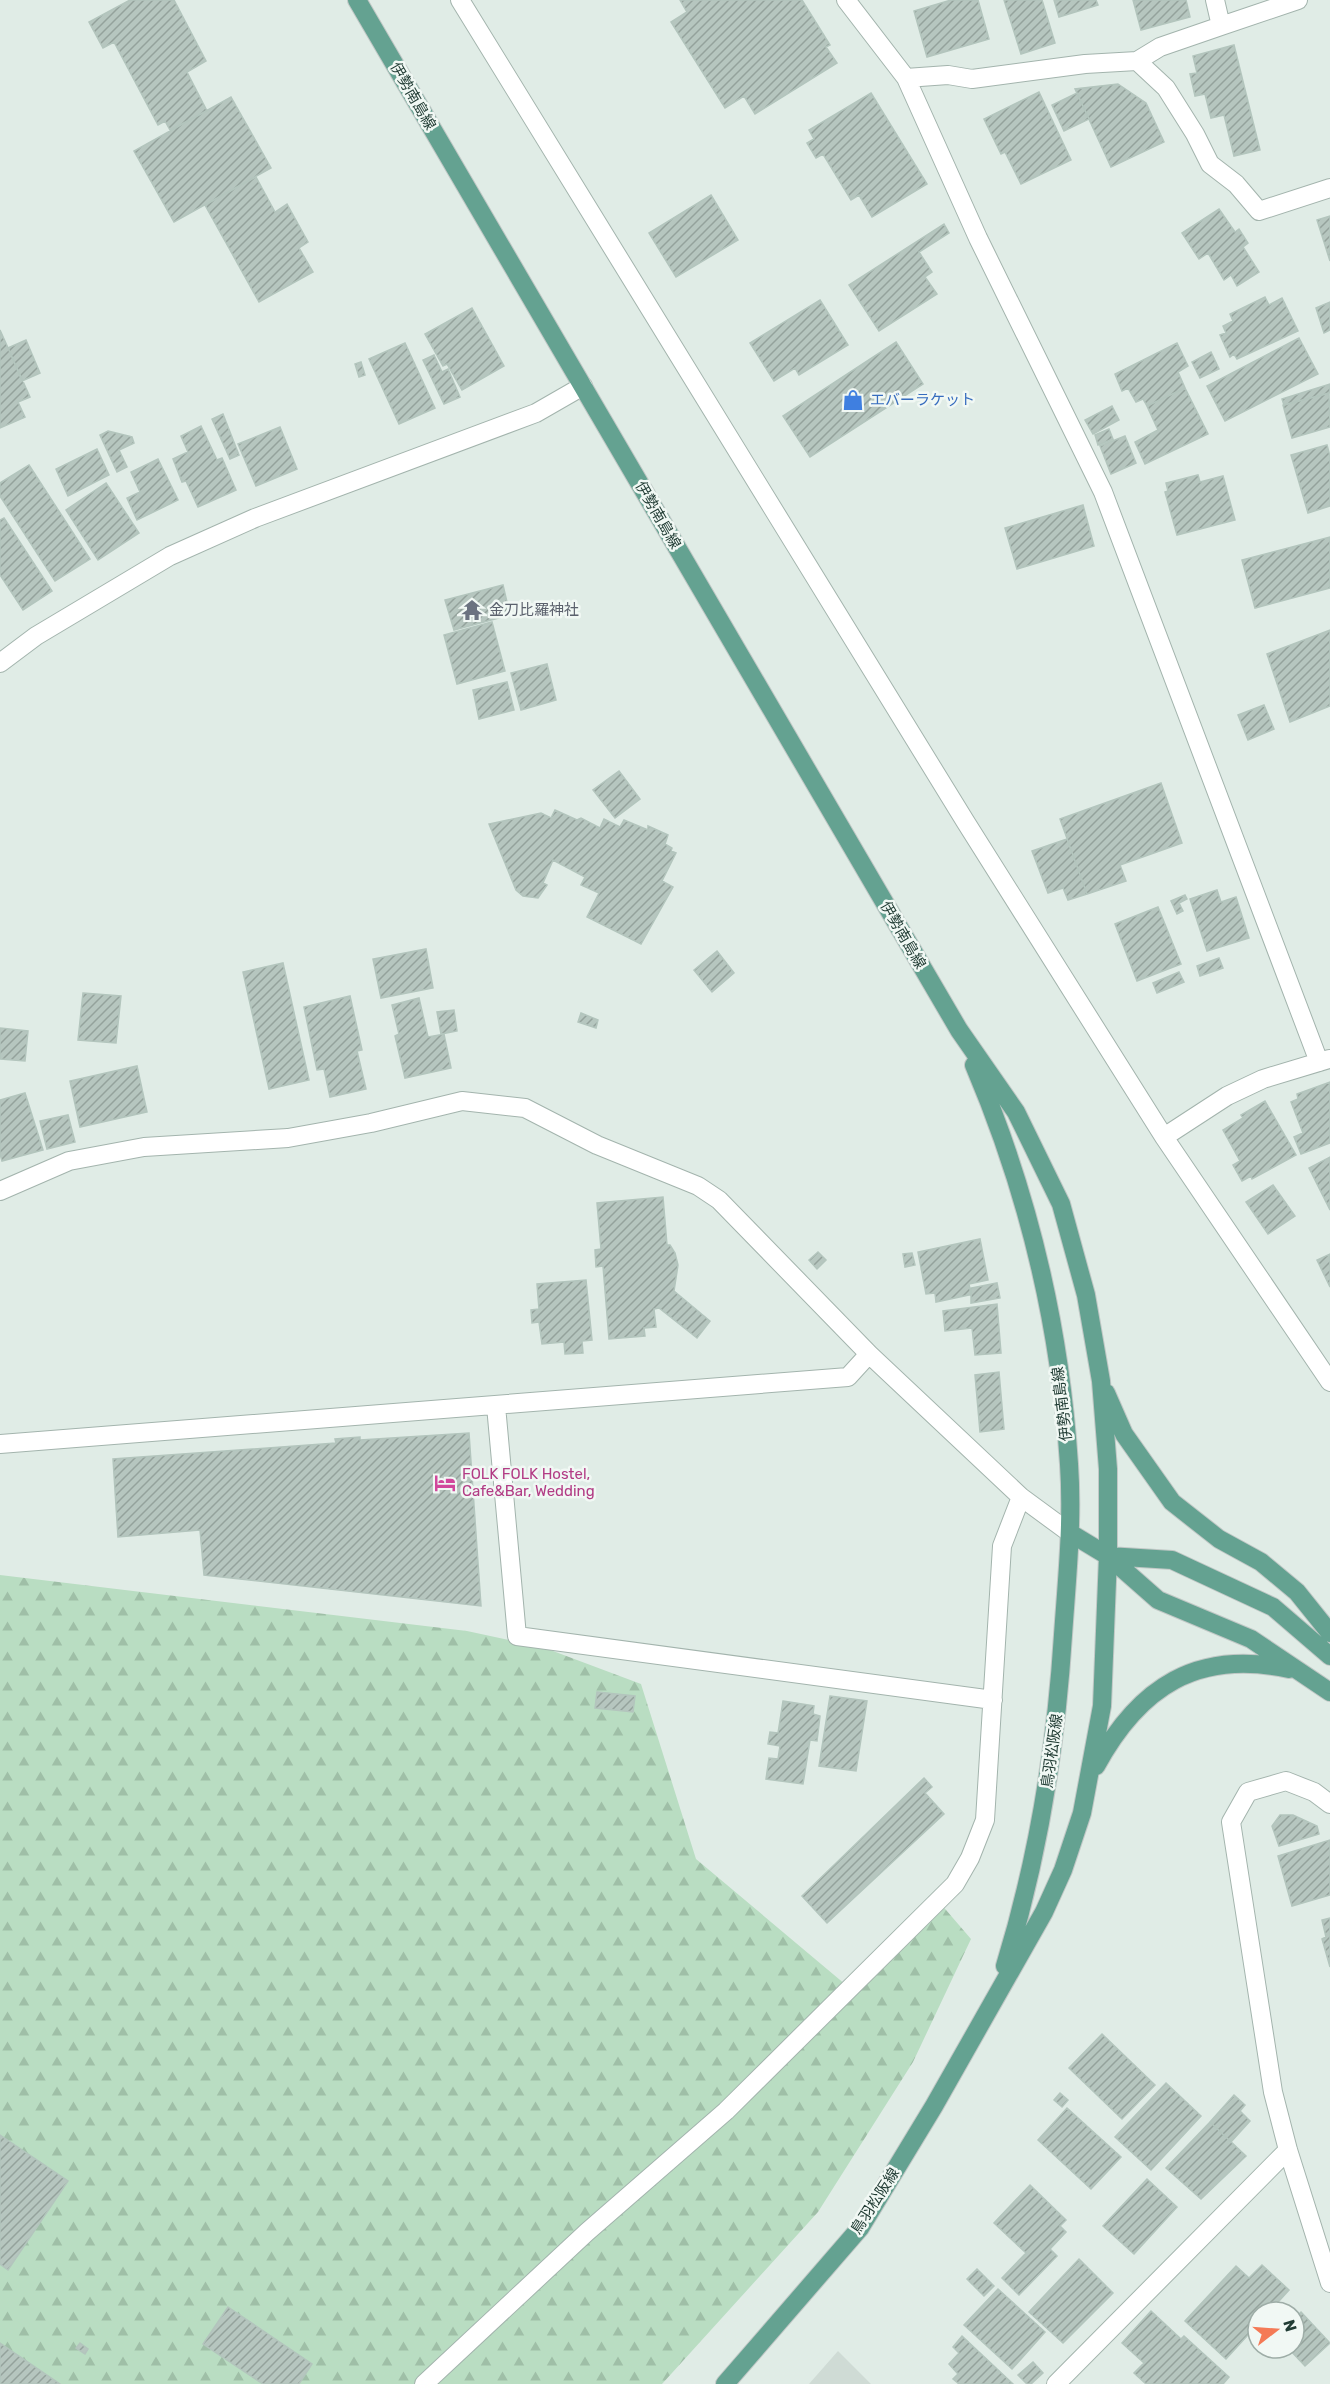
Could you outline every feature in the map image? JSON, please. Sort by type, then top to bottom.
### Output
[{"type":"main road","name":"伊勢南島線","points":[[357,0],[959,1030],[1016,1112],[1061,1204],[1086,1294],[1101,1381],[1108,1469],[1108,1556]]},
{"type":"main road","name":"伊勢南島線","points":[[959,1030],[998,1122],[1028,1216],[1036,1250],[1060,1377],[1069,1465],[1070,1533]]},
{"type":"main road","points":[[1101,1381],[1124,1434],[1172,1502],[1219,1539],[1261,1562],[1297,1592],[1330,1633]]},
{"type":"main road","points":[[1070,1533],[1108,1556],[1158,1600],[1251,1639],[1330,1692]]},
{"type":"main road","name":"鳥羽松阪線","points":[[995,1998],[1021,1912],[1042,1817],[1059,1705],[1070,1533]]},
{"type":"main road","points":[[1108,1556],[1172,1560],[1273,1607],[1330,1656]]},
{"type":"main road","name":"鳥羽松阪線","points":[[725,2384],[860,2228],[934,2106],[1044,1912],[1063,1870],[1082,1813],[1102,1706],[1108,1556]]},
{"type":"main road","points":[[1088,1779],[1107,1745],[1132,1713],[1154,1692],[1174,1679],[1230,1664],[1265,1664],[1303,1672]]},
{"type":"street","points":[[460,0],[959,811],[1164,1137],[1330,1382]]},
{"type":"street","points":[[846,0],[906,78],[978,238],[1102,492],[1325,1060],[1263,1079],[1236,1092],[1164,1137]]},
{"type":"street","points":[[1215,0],[1221,26]]},
{"type":"street","points":[[906,78],[948,75],[972,79],[1085,64],[1137,61],[1160,47],[1298,0]]},
{"type":"street","points":[[1137,61],[1166,88],[1195,134],[1210,164],[1236,184],[1259,211],[1330,188]]},
{"type":"street","points":[[0,663],[36,636],[170,556],[255,518],[536,413],[583,386]]},
{"type":"street","points":[[0,1191],[69,1161],[144,1147],[288,1138],[371,1123],[462,1101],[525,1108],[597,1145],[698,1185],[720,1200],[869,1354],[1021,1497],[1070,1533]]},
{"type":"street","points":[[0,1444],[848,1377],[869,1354]]},
{"type":"street","points":[[496,1406],[517,1636],[993,1700]]},
{"type":"street","points":[[424,2384],[587,2232],[726,2111],[955,1884],[970,1858],[985,1820],[1002,1546],[1021,1497]]},
{"type":"street","points":[[1330,1804],[1314,1792],[1286,1781],[1248,1792],[1231,1822],[1274,2092],[1288,2150],[1330,2283]]},
{"type":"street","points":[[1056,2384],[1288,2150]]},
{"type":"shaded area","points":[[838,2351],[871,2384],[809,2384]]},
{"type":"green space","points":[[0,1575],[467,1631],[545,1648],[641,1684],[696,1859],[846,1985],[934,1896],[971,1939],[913,2062],[818,2212],[662,2384],[0,2384]]},
{"type":"building","points":[[130,0],[174,0],[206,61],[187,72],[207,111],[170,130],[165,121],[158,125],[114,42],[103,48],[89,22]]},
{"type":"building","points":[[680,0],[802,0],[830,45],[826,47],[837,63],[755,114],[744,96],[725,108],[671,22],[687,12]]},
{"type":"building","points":[[951,0],[978,0],[989,39],[927,57],[914,11]]},
{"type":"building","points":[[1004,0],[1042,0],[1055,43],[1021,54]]},
{"type":"building","points":[[1054,0],[1096,0],[1098,5],[1059,17]]},
{"type":"building","points":[[1133,0],[1186,0],[1190,17],[1141,30]]},
{"type":"building","points":[[1234,45],[1260,150],[1234,156],[1224,115],[1211,118],[1205,94],[1195,96],[1190,74],[1197,73],[1193,56]]},
{"type":"building","points":[[1118,84],[1146,103],[1164,142],[1111,167],[1075,89]]},
{"type":"building","points":[[1039,92],[1071,160],[1021,184],[1005,152],[1001,154],[984,119]]},
{"type":"building","points":[[871,93],[927,184],[872,217],[859,195],[851,200],[823,154],[816,158],[807,143],[814,139],[809,130]]},
{"type":"building","points":[[1077,93],[1089,119],[1064,131],[1052,105]]},
{"type":"building","points":[[231,97],[271,168],[174,222],[134,151]]},
{"type":"building","points":[[256,177],[275,212],[287,204],[308,242],[299,248],[313,272],[259,302],[205,205]]},
{"type":"building","points":[[711,195],[738,240],[676,277],[649,233]]},
{"type":"building","points":[[1219,209],[1235,232],[1239,229],[1248,243],[1243,247],[1259,272],[1237,286],[1231,275],[1224,280],[1208,253],[1199,259],[1182,233]]},
{"type":"building","points":[[1330,216],[1330,261],[1317,220]]},
{"type":"building","points":[[944,224],[949,233],[919,252],[932,272],[925,277],[937,294],[879,331],[849,285]]},
{"type":"building","points":[[1265,297],[1269,305],[1282,298],[1298,331],[1237,359],[1234,354],[1230,357],[1220,335],[1226,333],[1223,326],[1233,321],[1230,314]]},
{"type":"building","points":[[820,300],[848,345],[799,375],[795,368],[774,381],[750,343]]},
{"type":"building","points":[[1330,302],[1330,330],[1324,333],[1316,308]]},
{"type":"building","points":[[472,308],[504,366],[462,390],[447,364],[443,366],[425,334]]},
{"type":"building","points":[[0,330],[30,397],[18,402],[25,417],[0,428]]},
{"type":"building","points":[[1299,338],[1318,374],[1225,421],[1207,386]]},
{"type":"building","points":[[26,340],[40,373],[22,381],[8,348]]},
{"type":"building","name":"エバーラケット","points":[[896,342],[923,384],[810,457],[783,416]]},
{"type":"building","points":[[405,343],[435,408],[399,424],[369,359]]},
{"type":"building","points":[[1177,343],[1188,366],[1178,372],[1185,388],[1147,406],[1143,399],[1136,402],[1128,388],[1122,391],[1115,374]]},
{"type":"building","points":[[1211,352],[1219,369],[1200,378],[1192,362]]},
{"type":"building","points":[[434,355],[442,372],[448,369],[460,397],[444,404],[423,360]]},
{"type":"building","points":[[361,362],[365,375],[359,377],[355,364]]},
{"type":"building","points":[[1330,384],[1330,393],[1284,405],[1282,399]]},
{"type":"building","points":[[1185,388],[1208,434],[1145,464],[1135,442],[1158,430],[1147,406]]},
{"type":"building","points":[[1329,393],[1330,427],[1292,438],[1283,405]]},
{"type":"building","points":[[1112,406],[1119,420],[1093,434],[1085,420]]},
{"type":"building","points":[[223,414],[239,455],[230,459],[212,419]]},
{"type":"building","points":[[201,426],[217,460],[222,458],[236,490],[198,507],[186,481],[182,482],[173,459],[188,452],[181,436]]},
{"type":"building","points":[[280,427],[297,469],[256,486],[238,444]]},
{"type":"building","points":[[1109,429],[1113,439],[1098,445],[1095,435]]},
{"type":"building","points":[[108,431],[132,437],[134,443],[119,450],[127,467],[117,472],[100,435]]},
{"type":"building","points":[[1125,436],[1136,463],[1111,474],[1100,446]]},
{"type":"building","points":[[1327,445],[1330,456],[1330,506],[1308,513],[1291,455]]},
{"type":"building","points":[[97,449],[109,475],[68,496],[56,469]]},
{"type":"building","points":[[158,459],[178,500],[137,520],[127,498],[140,492],[131,472]]},
{"type":"building","points":[[29,465],[90,559],[55,581],[0,496],[0,483]]},
{"type":"building","points":[[1198,475],[1200,482],[1223,476],[1235,520],[1177,535],[1165,492],[1168,491],[1166,483]]},
{"type":"building","points":[[106,483],[139,533],[98,560],[66,510]]},
{"type":"building","points":[[1083,505],[1094,546],[1017,569],[1005,528]]},
{"type":"building","points":[[4,518],[52,591],[23,610],[0,575],[0,520]]},
{"type":"building","points":[[1330,537],[1330,588],[1255,608],[1242,560]]},
{"type":"building","points":[[503,585],[510,615],[454,630],[445,600]]},
{"type":"building","points":[[492,622],[505,671],[457,684],[444,635]]},
{"type":"building","points":[[1330,630],[1330,706],[1290,722],[1267,654]]},
{"type":"building","points":[[547,664],[556,700],[521,710],[511,673]]},
{"type":"building","points":[[507,682],[514,710],[479,719],[473,690]]},
{"type":"building","points":[[1264,705],[1274,729],[1248,740],[1238,715]]},
{"type":"building","points":[[619,771],[640,799],[615,818],[593,790]]},
{"type":"building","points":[[1161,783],[1182,843],[1120,865],[1126,881],[1087,894],[1060,819]]},
{"type":"building","points":[[555,810],[577,820],[581,818],[600,828],[604,819],[620,827],[624,820],[648,830],[648,826],[668,835],[665,844],[676,853],[662,881],[673,887],[641,944],[587,917],[599,893],[581,885],[585,877],[553,860],[543,883],[547,885],[538,898],[523,896],[516,890],[489,824],[541,813],[551,818]]},
{"type":"building","points":[[1067,839],[1087,894],[1068,900],[1063,888],[1048,893],[1032,851]]},
{"type":"building","points":[[1217,890],[1221,902],[1236,897],[1249,938],[1207,951],[1190,899]]},
{"type":"building","points":[[1185,895],[1187,899],[1179,903],[1183,911],[1177,914],[1171,901]]},
{"type":"building","points":[[1158,907],[1181,964],[1137,981],[1115,924]]},
{"type":"building","points":[[426,949],[433,988],[381,998],[373,959]]},
{"type":"building","points":[[717,951],[734,973],[712,992],[694,970]]},
{"type":"building","points":[[1219,958],[1223,968],[1200,976],[1197,966]]},
{"type":"building","points":[[283,963],[309,1080],[269,1089],[243,972]]},
{"type":"building","points":[[1179,972],[1184,982],[1157,993],[1153,983]]},
{"type":"building","points":[[83,993],[121,996],[116,1043],[78,1040]]},
{"type":"building","points":[[350,996],[362,1050],[357,1051],[366,1089],[330,1097],[324,1069],[317,1070],[304,1007]]},
{"type":"building","points":[[419,998],[428,1037],[444,1034],[451,1068],[405,1078],[395,1036],[399,1034],[392,1005]]},
{"type":"building","points":[[454,1010],[457,1031],[441,1034],[437,1012]]},
{"type":"building","points":[[581,1013],[598,1020],[596,1028],[578,1022]]},
{"type":"building","points":[[0,1028],[28,1031],[25,1061],[0,1059]]},
{"type":"building","points":[[137,1066],[147,1112],[80,1127],[70,1081]]},
{"type":"building","points":[[1330,1082],[1330,1143],[1301,1154],[1294,1137],[1303,1133],[1291,1102],[1298,1099],[1297,1094]]},
{"type":"building","points":[[25,1093],[43,1150],[2,1161],[0,1100]]},
{"type":"building","points":[[1265,1101],[1296,1155],[1252,1179],[1251,1176],[1242,1181],[1233,1165],[1240,1161],[1223,1130],[1243,1118],[1241,1115]]},
{"type":"building","points":[[68,1115],[75,1142],[47,1149],[40,1121]]},
{"type":"building","points":[[1330,1157],[1330,1210],[1309,1168]]},
{"type":"building","points":[[1273,1185],[1295,1216],[1268,1234],[1246,1202]]},
{"type":"building","points":[[663,1197],[667,1245],[670,1245],[675,1253],[678,1265],[674,1291],[710,1321],[697,1338],[659,1308],[654,1309],[656,1327],[644,1328],[645,1336],[609,1339],[603,1266],[596,1267],[595,1250],[601,1249],[597,1203]]},
{"type":"building","points":[[980,1239],[988,1280],[969,1284],[971,1295],[936,1302],[935,1293],[926,1294],[918,1252]]},
{"type":"building","points":[[818,1252],[826,1260],[817,1269],[809,1260]]},
{"type":"building","points":[[912,1253],[915,1265],[905,1267],[903,1254]]},
{"type":"building","points":[[1330,1254],[1330,1287],[1317,1260]]},
{"type":"building","points":[[586,1280],[592,1340],[582,1341],[583,1353],[565,1354],[564,1342],[542,1344],[539,1322],[532,1323],[531,1310],[539,1309],[537,1284]]},
{"type":"building","points":[[997,1283],[1000,1298],[971,1303],[971,1288]]},
{"type":"building","points":[[997,1304],[1001,1353],[975,1355],[972,1328],[945,1331],[943,1311]]},
{"type":"building","points":[[999,1372],[1004,1429],[980,1432],[975,1375]]},
{"type":"building","points":[[469,1433],[481,1606],[204,1575],[200,1530],[118,1537],[113,1459],[336,1443],[335,1439],[360,1437],[360,1440]]},
{"type":"building","points":[[597,1692],[635,1696],[633,1712],[595,1708]]},
{"type":"building","points":[[830,1696],[867,1701],[856,1771],[819,1766]]},
{"type":"building","points":[[783,1701],[814,1706],[813,1714],[820,1716],[817,1741],[810,1740],[803,1784],[766,1779],[769,1758],[778,1759],[780,1746],[768,1744],[770,1732],[778,1733]]},
{"type":"building","points":[[924,1778],[932,1787],[925,1793],[944,1814],[827,1923],[802,1896]]},
{"type":"building","points":[[1280,1815],[1293,1815],[1317,1826],[1319,1834],[1279,1846],[1272,1826]]},
{"type":"building","points":[[1330,1840],[1330,1895],[1292,1906],[1278,1856]]},
{"type":"building","points":[[1330,1918],[1330,1967],[1322,1939],[1326,1937],[1322,1920]]},
{"type":"building","points":[[1102,2034],[1155,2085],[1122,2119],[1069,2068]]},
{"type":"building","points":[[1166,2083],[1201,2116],[1151,2170],[1115,2137]]},
{"type":"building","points":[[1060,2093],[1068,2100],[1062,2107],[1054,2100]]},
{"type":"building","points":[[1234,2095],[1245,2105],[1240,2111],[1250,2121],[1231,2142],[1210,2122]]},
{"type":"building","points":[[1067,2108],[1121,2157],[1091,2189],[1038,2140]]},
{"type":"building","points":[[1210,2122],[1246,2156],[1201,2199],[1166,2168]]},
{"type":"building","points":[[0,2135],[68,2181],[8,2270],[0,2264]]},
{"type":"building","points":[[1147,2179],[1177,2207],[1134,2254],[1103,2226]]},
{"type":"building","points":[[1030,2185],[1066,2220],[1060,2226],[1066,2232],[1050,2249],[1057,2256],[1019,2295],[1002,2278],[1026,2253],[994,2223]]},
{"type":"building","points":[[1079,2259],[1113,2293],[1063,2343],[1029,2312]]},
{"type":"building","points":[[1262,2265],[1289,2290],[1280,2300],[1246,2300],[1246,2337],[1226,2359],[1185,2321],[1236,2266],[1249,2278]]},
{"type":"building","points":[[977,2269],[994,2286],[984,2296],[967,2279]]},
{"type":"building","points":[[998,2289],[1045,2332],[1012,2369],[964,2325]]},
{"type":"building","points":[[228,2307],[312,2364],[299,2384],[263,2384],[203,2344]]},
{"type":"building","points":[[1151,2311],[1181,2339],[1184,2336],[1229,2377],[1223,2384],[1146,2384],[1134,2373],[1144,2363],[1122,2343]]},
{"type":"building","points":[[1306,2317],[1330,2343],[1305,2366],[1299,2360],[1306,2360]]},
{"type":"building","points":[[962,2336],[1013,2384],[959,2384],[953,2379],[958,2374],[949,2364],[959,2353],[953,2347]]},
{"type":"building","points":[[0,2343],[60,2384],[0,2384]]},
{"type":"building","points":[[80,2343],[88,2349],[85,2354],[76,2348]]},
{"type":"building","points":[[1033,2362],[1043,2373],[1031,2384],[1027,2384],[1018,2375]]},
{"type":"place","name":"エバーラケット","points":[[853,400]]},
{"type":"place","name":"金刀比羅神社","points":[[472,610]]},
{"type":"place","name":"FOLK FOLK Hostel, Cafe&Bar, Wedding","points":[[445,1483]]}]
